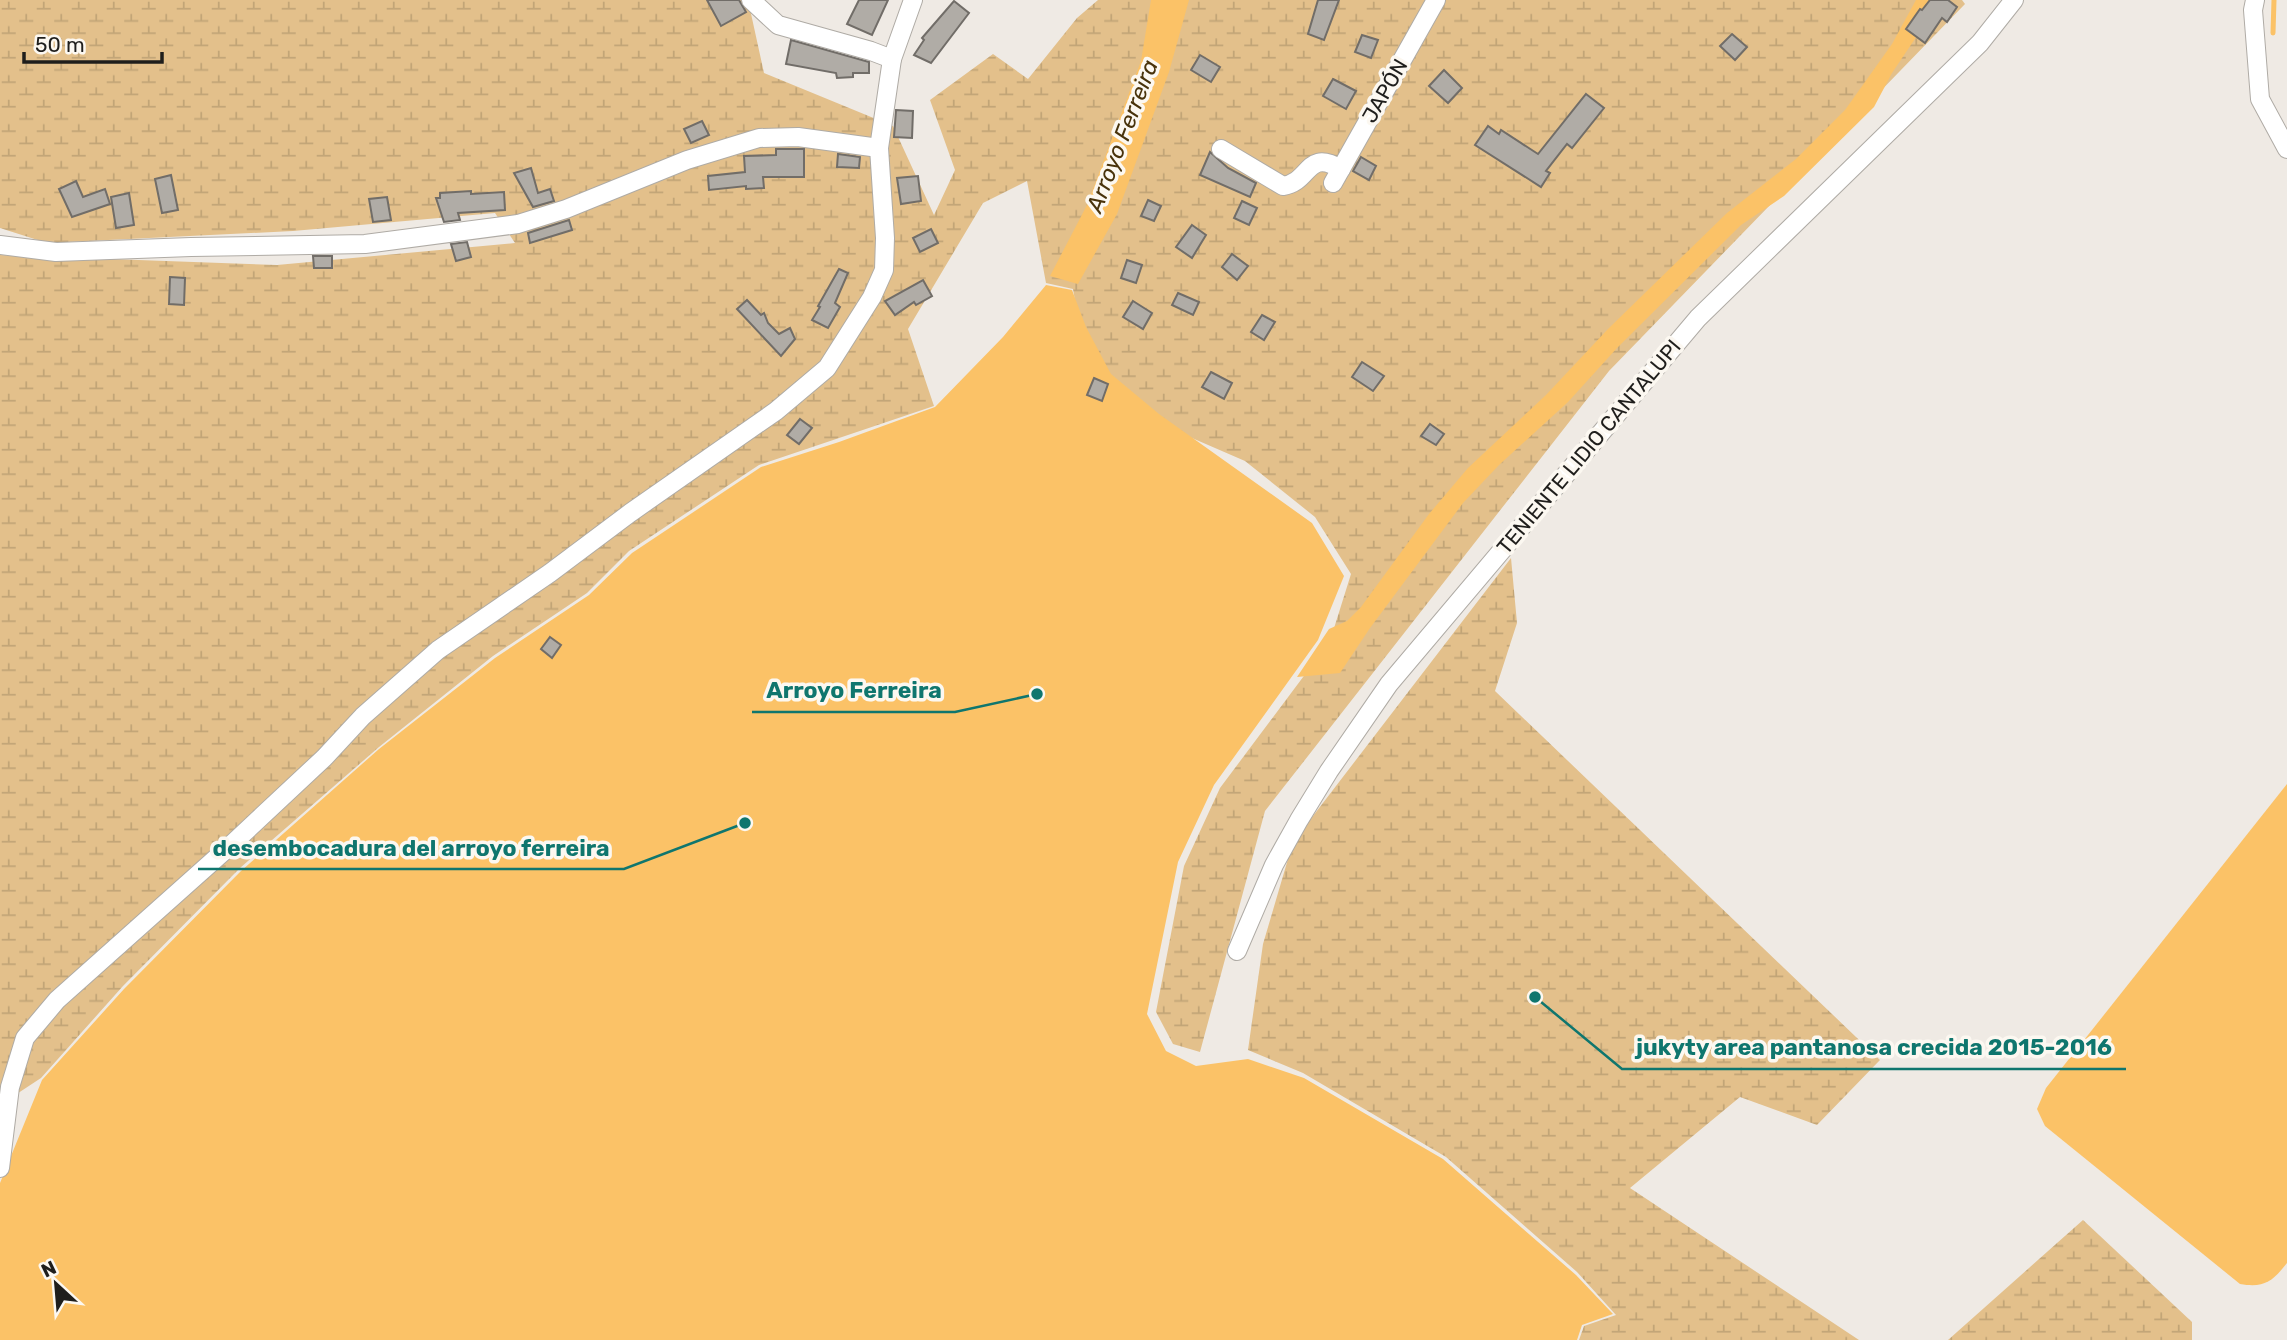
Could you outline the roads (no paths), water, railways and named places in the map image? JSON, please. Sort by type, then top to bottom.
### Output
[{"type":"street","points":[[751,0],[779,25],[892,59]]},
{"type":"street","points":[[0,1168],[10,1087],[25,1038],[57,999],[232,844],[324,758],[363,716],[438,650],[776,411],[827,368],[872,297],[884,270],[885,238],[879,148],[892,59],[913,0]]},
{"type":"street","name":"JAPÓN","points":[[1222,149],[1283,186],[1292,184],[1315,162],[1328,161],[1337,176],[1436,0]]},
{"type":"street","points":[[2255,0],[2253,10],[2260,99],[2287,149]]},
{"type":"street","name":"TENIENTE LIDIO CANTALUPI","points":[[1237,951],[1274,865],[1299,820],[1389,684],[1698,318],[1980,43],[2007,2]]},
{"type":"street","points":[[0,246],[56,252],[365,244],[518,224],[591,199],[687,160],[759,138],[798,137],[879,148]]},
{"type":"water","points":[[1151,0],[1189,0],[1169,72],[1117,214],[1078,284],[1050,276],[1087,205],[1141,61]]},
{"type":"water","points":[[1916,0],[1941,0],[1892,73],[1874,107],[1784,196],[1741,225],[1617,348],[1568,402],[1499,465],[1463,503],[1340,673],[1297,677],[1329,629],[1347,621],[1361,607],[1429,514],[1468,468],[1546,395],[1608,329],[1727,213],[1796,159],[1845,110],[1892,44]]},
{"type":"water","points":[[1046,285],[1072,290],[1086,327],[1111,374],[1159,414],[1312,523],[1344,576],[1318,640],[1214,785],[1178,862],[1147,1014],[1166,1051],[1196,1066],[1248,1059],[1304,1078],[1443,1159],[1576,1275],[1613,1314],[1582,1325],[1577,1340],[0,1340],[0,1183],[42,1080],[124,989],[241,871],[379,749],[495,658],[589,595],[632,553],[761,467],[935,407],[1003,337]]},
{"type":"water","points":[[2287,784],[2287,1263],[2267,1282],[2248,1285],[2240,1284],[2045,1126],[2037,1109],[2046,1088]]},
{"type":"waterway","points":[[2273,33],[2274,0]]},
{"type":"place","name":"Arroyo Ferreira","points":[[1037,694]]},
{"type":"place","name":"desembocadura del arroyo ferreira","points":[[745,823]]},
{"type":"place","name":"jukyty area pantanosa crecida 2015-2016","points":[[1535,997]]}]
